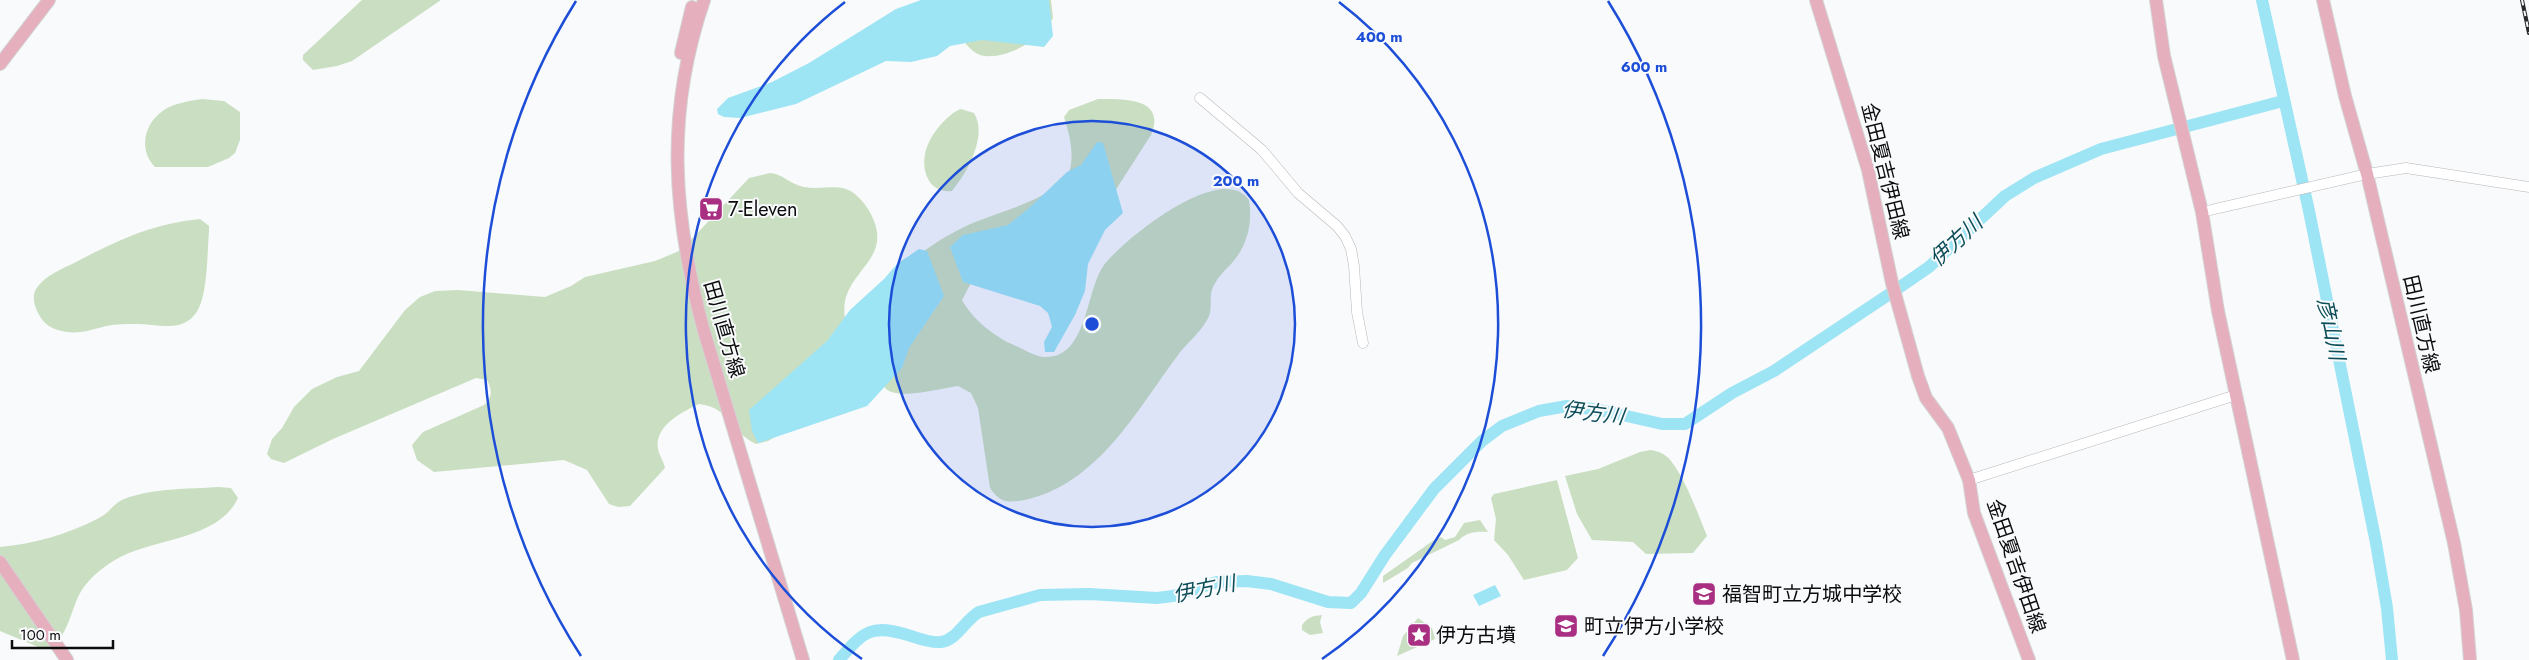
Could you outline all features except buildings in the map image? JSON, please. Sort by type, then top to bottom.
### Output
[{"type":"main road","points":[[0,64],[49,0]]},
{"type":"main road","name":"田川直方線","points":[[695,0],[684,37],[669,133],[674,231],[683,281],[796,660]]},
{"type":"main road","name":"田川直方線","points":[[704,0],[689,53],[676,141],[681,231],[690,278],[703,328],[803,660]]},
{"type":"main road","name":"金田夏吉伊田線","points":[[1816,0],[1868,170],[1894,289],[1926,398],[1948,428],[1969,480],[1974,513],[2029,660]]},
{"type":"main road","points":[[2156,0],[2164,56],[2186,146],[2207,211],[2218,311],[2293,660]]},
{"type":"main road","name":"田川直方線","points":[[2323,0],[2361,175],[2454,543],[2466,610],[2470,660]]},
{"type":"main road","points":[[0,562],[67,660]]},
{"type":"street","points":[[1200,98],[1262,150],[1298,193],[1337,226],[1345,236],[1351,249],[1354,266],[1357,312],[1363,343]]},
{"type":"street","points":[[2207,211],[2361,175],[2406,168],[2425,169],[2529,187]]},
{"type":"street","points":[[1969,480],[2236,395]]},
{"type":"green space","points":[[362,0],[441,0],[352,61],[313,70],[303,60],[303,55]]},
{"type":"green space","points":[[993,0],[1051,0],[1053,18],[1041,33],[1024,46],[1004,54],[994,56],[981,55],[970,48],[959,34]]},
{"type":"green space","points":[[202,99],[224,101],[240,112],[240,140],[235,153],[229,158],[208,167],[155,167],[146,153],[145,145],[148,129],[152,122],[157,115],[168,108]]},
{"type":"green space","points":[[1098,99],[1130,100],[1148,107],[1153,113],[1154,123],[1151,135],[1108,202],[972,281],[962,300],[978,321],[1008,343],[1044,357],[1058,355],[1069,347],[1077,336],[1098,276],[1104,265],[1131,238],[1152,222],[1197,196],[1218,190],[1236,190],[1249,200],[1248,234],[1242,249],[1213,287],[1210,312],[1204,325],[1178,355],[1114,442],[1095,462],[1074,478],[1051,491],[1025,500],[1005,501],[997,497],[990,488],[978,408],[971,393],[958,386],[909,394],[891,392],[885,388],[880,377],[924,251],[964,227],[1031,201],[1059,187],[1069,174],[1072,157],[1064,117],[1069,110]]},
{"type":"green space","points":[[961,109],[974,113],[978,122],[979,132],[977,143],[974,154],[958,183],[952,191],[944,191],[937,189],[928,179],[924,158],[931,138],[940,126],[950,115]]},
{"type":"green space","points":[[770,173],[779,175],[804,187],[841,188],[853,192],[868,209],[875,225],[877,238],[875,249],[870,259],[849,289],[845,301],[845,320],[853,350],[804,420],[768,441],[756,444],[740,433],[718,410],[699,404],[671,421],[660,433],[658,449],[665,468],[630,506],[618,507],[609,504],[587,470],[564,460],[434,472],[417,460],[412,445],[423,432],[487,402],[491,393],[489,384],[487,380],[476,378],[333,439],[284,463],[271,459],[267,454],[272,439],[282,428],[294,407],[312,389],[337,377],[359,371],[405,310],[420,297],[435,291],[458,290],[545,297],[571,286],[585,277],[655,261],[679,251],[749,178]]},
{"type":"green space","points":[[200,219],[209,226],[205,286],[200,306],[196,313],[184,323],[169,326],[118,324],[84,332],[74,332],[54,329],[44,322],[39,315],[34,303],[36,289],[39,284],[54,273],[136,234],[183,221]]},
{"type":"green space","points":[[1650,450],[1662,453],[1671,461],[1682,478],[1695,507],[1707,536],[1693,553],[1646,554],[1633,542],[1592,540],[1577,514],[1565,476],[1598,469],[1640,452]]},
{"type":"green space","points":[[1557,480],[1578,558],[1567,570],[1524,580],[1508,555],[1494,540],[1496,519],[1491,498],[1494,494]]},
{"type":"green space","points":[[231,488],[238,498],[228,512],[215,523],[200,531],[130,553],[104,567],[94,575],[82,590],[62,635],[51,646],[43,649],[0,631],[0,547],[38,541],[76,529],[102,516],[120,501],[135,495],[170,490]]},
{"type":"green space","points":[[1480,520],[1488,532],[1476,532],[1465,535],[1459,540],[1412,563],[1408,568],[1383,583],[1383,576],[1434,540],[1441,537],[1445,540],[1455,537],[1464,523]]},
{"type":"green space","points":[[1322,615],[1320,622],[1323,633],[1310,635],[1302,630],[1302,625],[1308,619],[1313,616]]},
{"type":"green space","points":[[1418,618],[1432,628],[1435,639],[1397,656],[1403,636]]},
{"type":"water","points":[[921,0],[1049,0],[1053,36],[1044,47],[982,40],[950,46],[937,56],[911,62],[886,61],[796,104],[740,118],[724,117],[718,114],[717,109],[728,98],[772,82],[809,63],[896,9]]},
{"type":"water","points":[[1097,142],[1103,143],[1123,213],[1105,230],[1088,264],[1085,291],[1075,315],[1054,352],[1045,352],[1044,342],[1052,327],[1048,313],[1040,306],[963,282],[950,247],[963,235],[1008,225],[1067,172],[1081,165]]},
{"type":"water","points":[[919,249],[927,251],[944,296],[909,348],[902,368],[867,406],[758,443],[752,431],[749,410],[827,341],[850,310],[884,279],[897,264]]},
{"type":"water","points":[[1495,585],[1501,596],[1479,606],[1473,595]]},
{"type":"waterway","name":"彦山川","points":[[2262,0],[2309,211],[2376,543],[2387,608],[2392,660]]},
{"type":"waterway","name":"伊方川","points":[[839,660],[855,642],[869,632],[886,630],[933,642],[941,642],[952,638],[979,612],[1040,595],[1089,594],[1157,598],[1173,596],[1217,582],[1247,581],[1271,584],[1328,602],[1351,603],[1361,593],[1385,555],[1434,489],[1482,441],[1502,426],[1539,411],[1567,406],[1600,410],[1662,424],[1685,424],[1732,393],[1774,371],[1929,267],[2005,196],[2034,178],[2101,149],[2283,101]]},
{"type":"railway","points":[[2522,0],[2529,33]]},
{"type":"place","name":"7-Eleven","points":[[711,209]]},
{"type":"place","name":"福智町立方城中学校","points":[[1704,594]]},
{"type":"place","name":"町立伊方小学校","points":[[1566,626]]},
{"type":"place","name":"伊方古墳","points":[[1419,635]]}]
